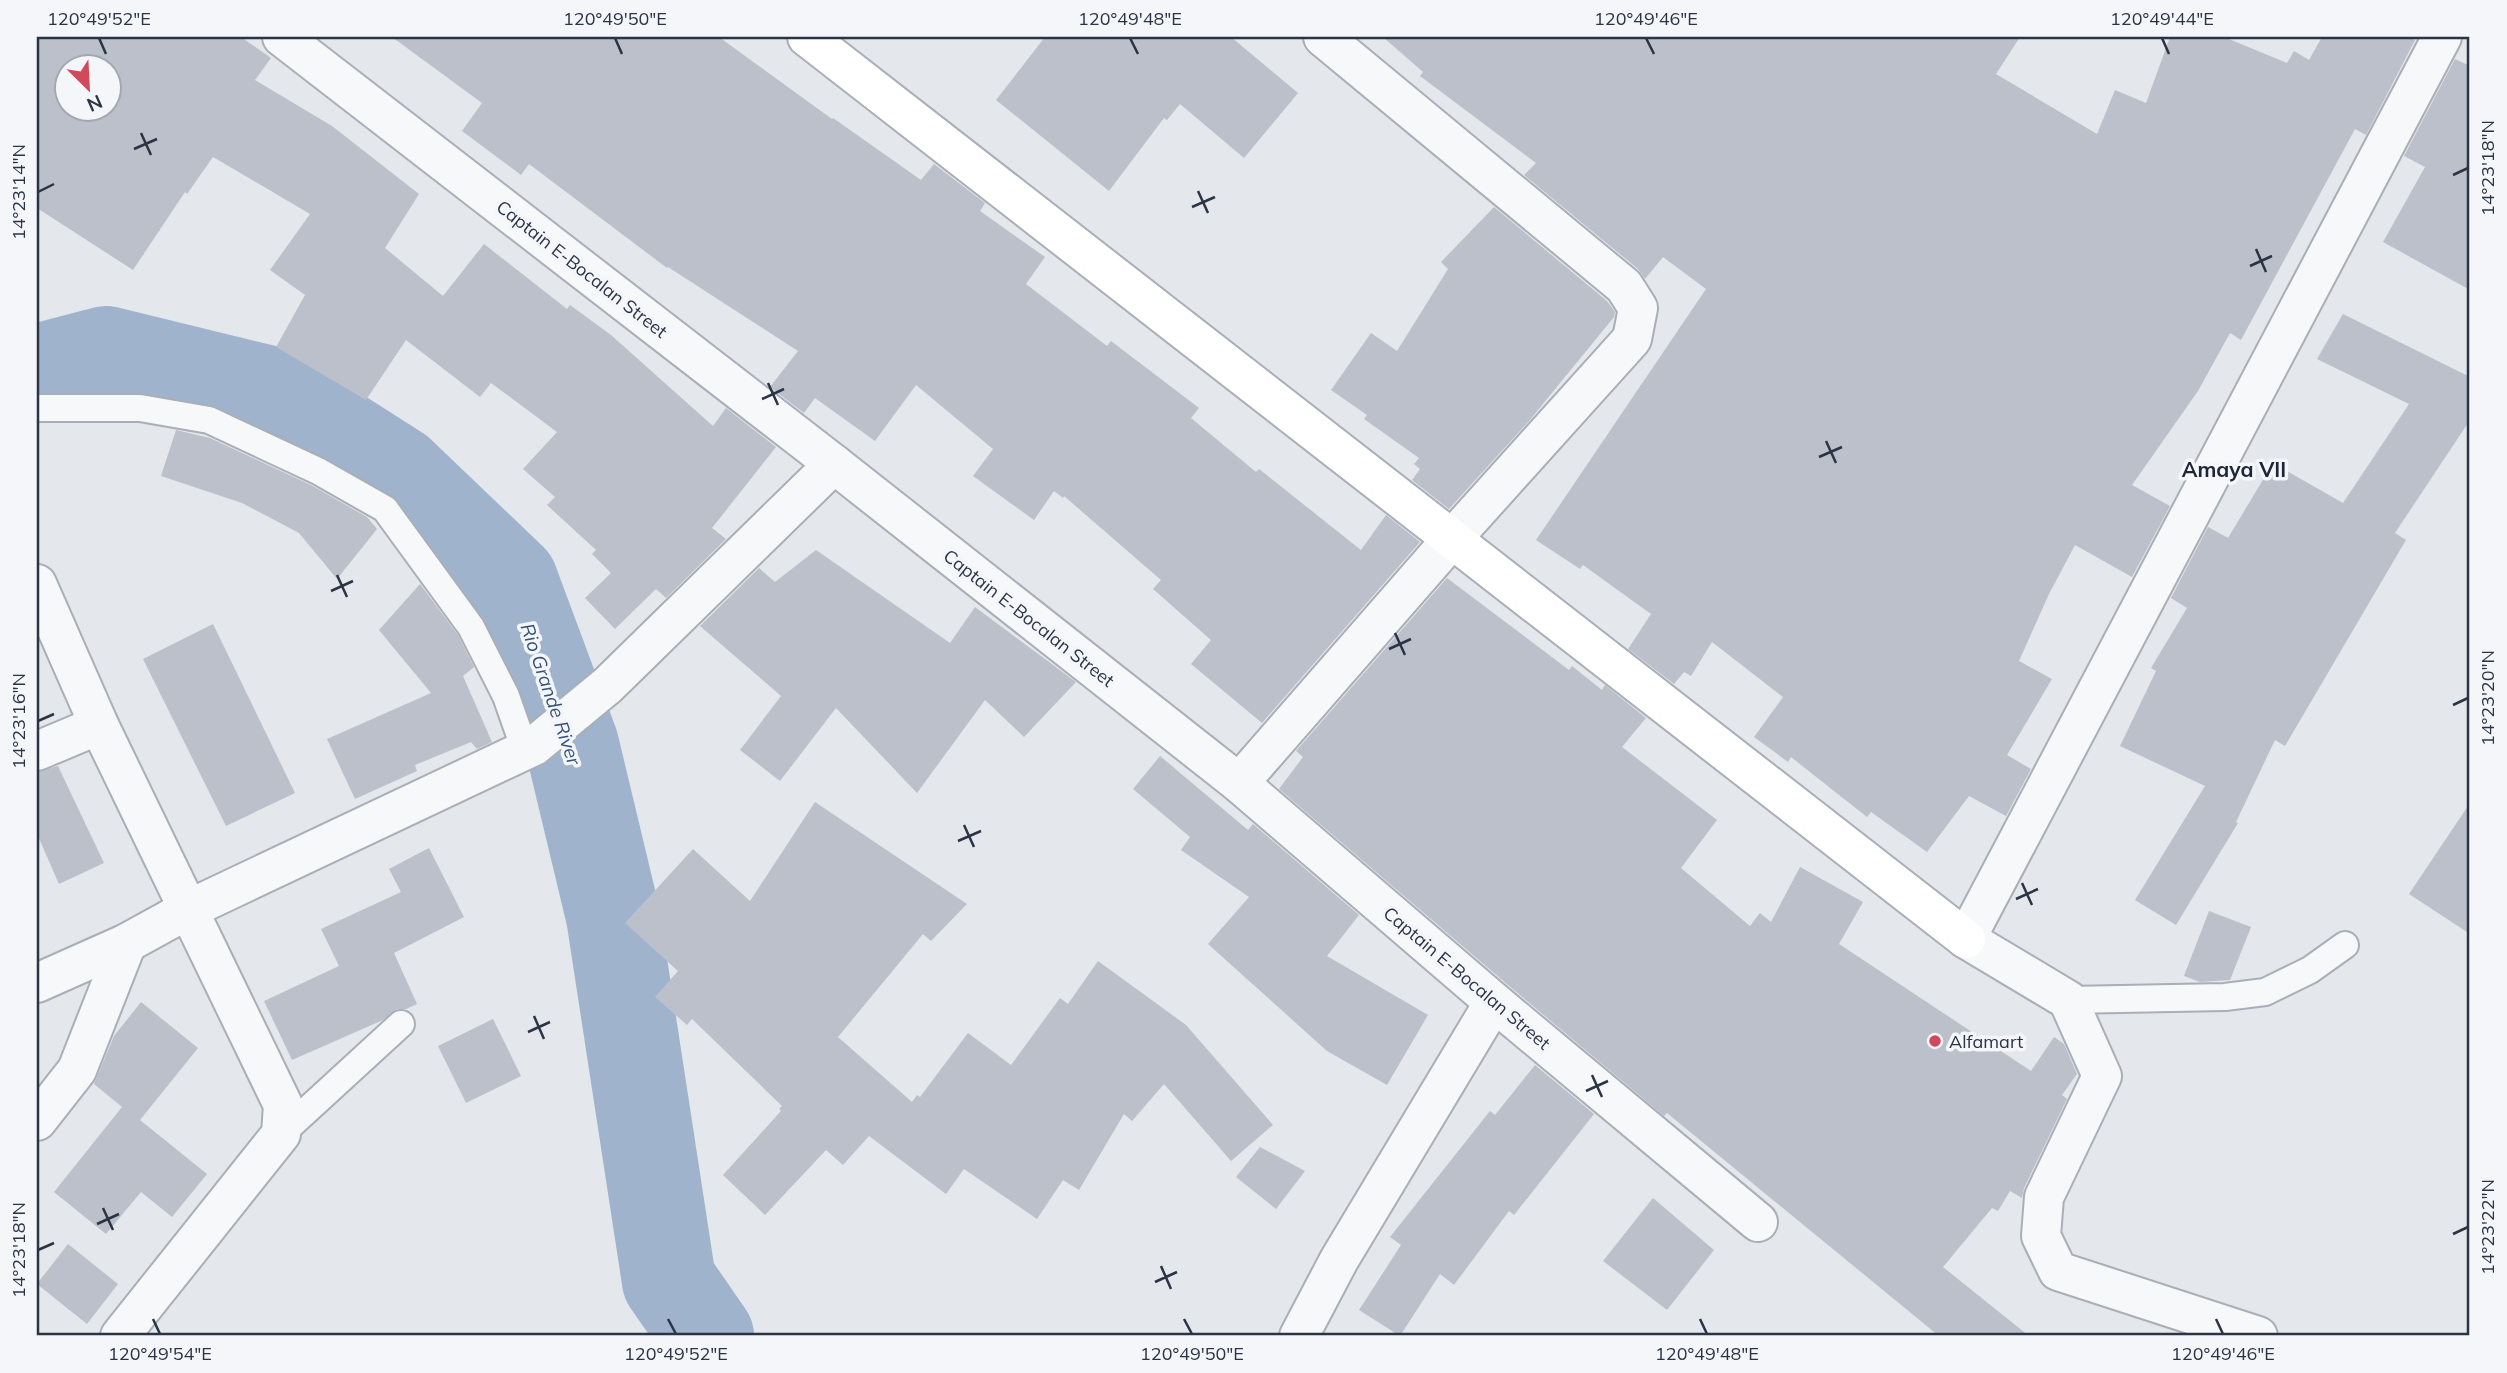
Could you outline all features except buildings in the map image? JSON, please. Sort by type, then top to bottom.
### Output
[{"type":"street","name":"Captain E-Bocalan Street","points":[[282,37],[834,464],[1239,783],[1494,1002],[1758,1222]]},
{"type":"street","points":[[807,37],[1966,939],[2067,1000],[2102,1076],[2044,1197],[2041,1236],[2058,1271],[2259,1336]]},
{"type":"street","points":[[1239,783],[1632,338],[1638,308],[1624,286],[1323,37]]},
{"type":"street","points":[[1966,939],[2442,37]]},
{"type":"street","points":[[37,983],[127,943],[187,910],[530,748],[608,685],[834,464]]},
{"type":"street","points":[[37,584],[99,725],[283,1105],[281,1134],[120,1336]]},
{"type":"street","points":[[37,751],[99,725]]},
{"type":"street","points":[[37,1121],[77,1070],[127,943]]},
{"type":"street","points":[[1299,1336],[1339,1261],[1494,1002]]},
{"type":"lane","points":[[37,408],[140,408],[209,420],[318,471],[386,509],[471,627],[530,748]]},
{"type":"lane","points":[[2067,1000],[2225,997],[2265,992],[2310,970],[2345,945]]},
{"type":"lane","points":[[281,1134],[401,1024]]},
{"type":"waterway","name":"Rio Grande River","points":[[37,371],[106,353],[274,394],[398,473],[511,581],[572,745],[613,916],[669,1281],[707,1336]]},
{"type":"place","name":"Alfamart","points":[[1935,1041]]},
{"type":"district","name":"Amaya VII","points":[[2234,469]]}]
